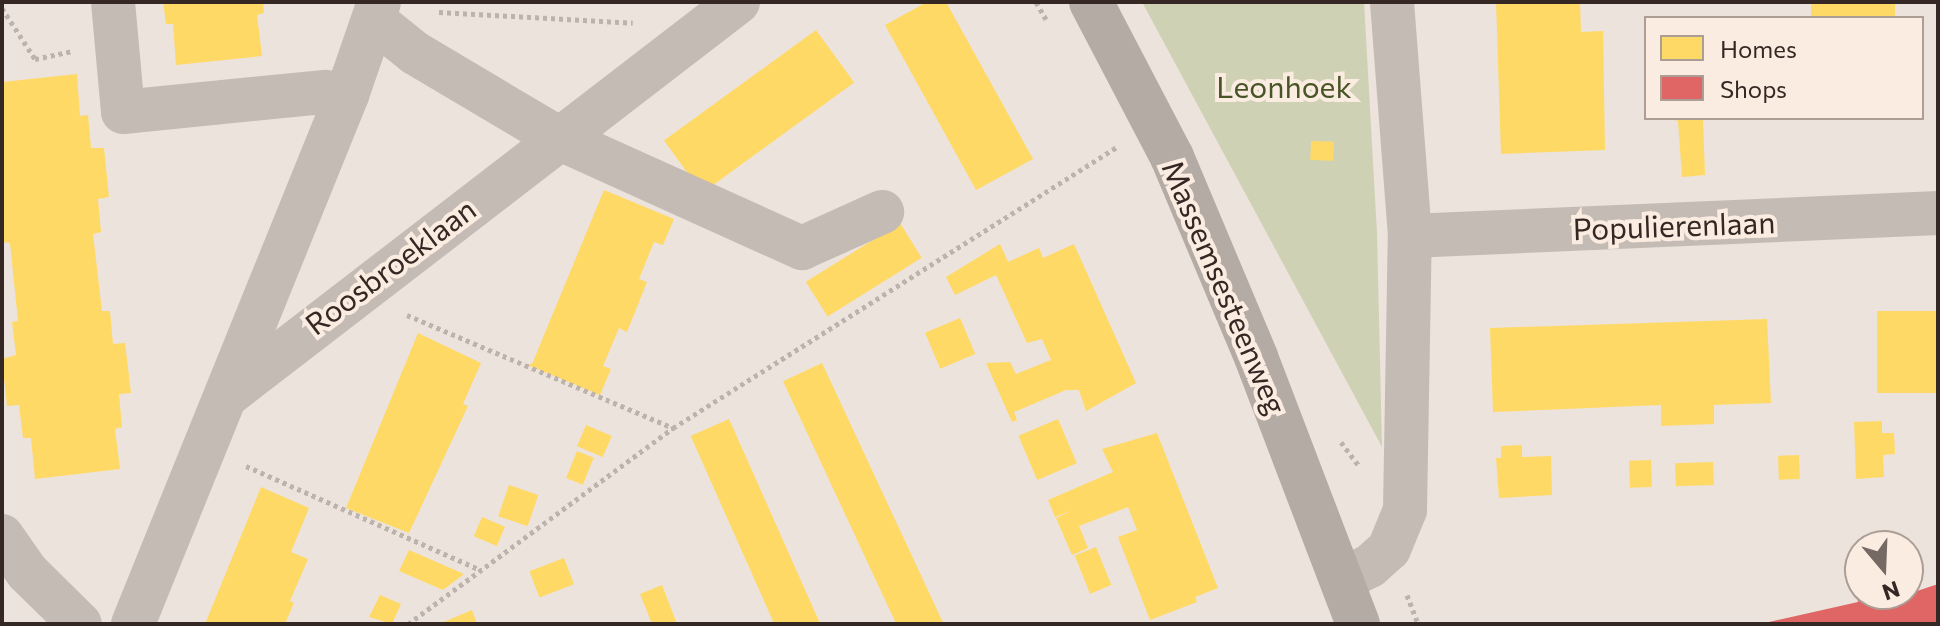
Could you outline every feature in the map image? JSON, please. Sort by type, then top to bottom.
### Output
[{"type":"main road","name":"Massemsesteenweg","points":[[1091,2],[1156,125],[1256,357],[1344,579],[1358,624]]},
{"type":"street","points":[[1344,579],[1370,566],[1389,549],[1405,510],[1410,236],[1392,2]]},
{"type":"street","points":[[377,10],[415,53],[558,138],[802,248],[882,212]]},
{"type":"street","name":"Roosbroeklaan","points":[[133,624],[347,95],[377,10]]},
{"type":"street","name":"Roosbroeklaan","points":[[225,398],[354,293],[722,14]]},
{"type":"street","points":[[115,22],[123,112],[325,92],[347,95]]},
{"type":"street","name":"Populierenlaan","points":[[1410,236],[1938,213]]},
{"type":"street","points":[[2,536],[27,572],[80,624]]},
{"type":"path","points":[[2,8],[35,59],[115,22]]},
{"type":"path","points":[[377,10],[722,14]]},
{"type":"path","points":[[408,624],[673,428],[1156,125]]},
{"type":"path","points":[[354,293],[673,428]]},
{"type":"path","points":[[204,447],[481,570]]},
{"type":"green space","name":"Leonhoek","points":[[1142,2],[1364,2],[1377,233],[1382,447]]},
{"type":"building: Homes","points":[[163,2],[263,2],[264,13],[257,15],[262,56],[176,65],[173,24],[166,24]]},
{"type":"building: Homes","points":[[927,2],[946,2],[1033,159],[976,190],[885,25]]},
{"type":"building: Homes","points":[[1496,2],[1580,2],[1581,32],[1603,31],[1605,150],[1501,154]]},
{"type":"building: Homes","points":[[1811,2],[1895,2],[1895,16],[1811,16]]},
{"type":"building: Homes","points":[[816,30],[854,83],[702,193],[664,141]]},
{"type":"building: Homes","points":[[77,74],[80,116],[88,115],[91,148],[104,148],[109,197],[98,199],[101,232],[93,234],[102,311],[110,311],[113,344],[125,343],[131,393],[119,394],[122,427],[115,429],[120,469],[35,479],[31,438],[23,438],[19,405],[7,406],[2,359],[16,355],[12,322],[18,321],[10,243],[2,242],[2,82]]},
{"type":"building: Homes","points":[[1674,120],[1703,120],[1705,175],[1682,177],[1678,121]]},
{"type":"building: Homes","points":[[1311,141],[1334,142],[1333,161],[1310,160]]},
{"type":"building: Homes","points":[[604,190],[674,219],[663,245],[654,242],[639,279],[647,282],[627,332],[619,328],[603,366],[611,369],[600,395],[525,364],[532,364]]},
{"type":"building: Homes","points":[[900,223],[922,258],[828,317],[806,282]]},
{"type":"building: Homes","points":[[1000,244],[1008,262],[1039,248],[1043,258],[1074,244],[1136,383],[1086,411],[1079,390],[1066,390],[1014,412],[1017,420],[1012,422],[986,363],[1010,362],[1016,374],[1051,360],[1042,339],[1027,343],[996,275],[955,295],[946,277]]},
{"type":"building: Homes","points":[[1877,311],[1938,311],[1938,393],[1877,393]]},
{"type":"building: Homes","points":[[960,318],[975,354],[940,369],[925,333]]},
{"type":"building: Homes","points":[[1767,319],[1771,403],[1714,405],[1714,424],[1661,426],[1661,405],[1493,412],[1490,328]]},
{"type":"building: Homes","points":[[418,333],[481,363],[463,404],[468,406],[409,533],[346,508]]},
{"type":"building: Homes","points":[[822,363],[944,624],[896,624],[783,381]]},
{"type":"building: Homes","points":[[729,419],[820,624],[774,624],[691,436]]},
{"type":"building: Homes","points":[[1058,419],[1077,463],[1037,480],[1018,436]]},
{"type":"building: Homes","points":[[1882,421],[1882,433],[1894,433],[1895,454],[1883,455],[1884,477],[1856,479],[1854,422]]},
{"type":"building: Homes","points":[[586,425],[612,436],[603,457],[577,446]]},
{"type":"building: Homes","points":[[1157,433],[1218,588],[1195,597],[1197,602],[1150,620],[1118,537],[1137,530],[1128,507],[1079,526],[1088,548],[1072,555],[1056,518],[1071,511],[1055,517],[1048,500],[1113,472],[1102,449]]},
{"type":"building: Homes","points":[[1522,445],[1522,457],[1551,456],[1552,495],[1499,498],[1496,458],[1501,458],[1501,446]]},
{"type":"building: Homes","points":[[577,451],[594,458],[583,485],[566,478]]},
{"type":"building: Homes","points":[[1799,455],[1800,479],[1779,480],[1778,456]]},
{"type":"building: Homes","points":[[1651,460],[1652,487],[1630,488],[1629,461]]},
{"type":"building: Homes","points":[[1713,462],[1714,485],[1676,486],[1675,463]]},
{"type":"building: Homes","points":[[509,485],[538,495],[528,526],[498,516]]},
{"type":"building: Homes","points":[[261,487],[309,508],[291,552],[308,559],[290,601],[294,603],[285,624],[205,624]]},
{"type":"building: Homes","points":[[482,517],[505,527],[497,546],[474,536]]},
{"type":"building: Homes","points":[[1096,547],[1111,585],[1090,594],[1075,556]]},
{"type":"building: Homes","points":[[409,550],[464,574],[443,590],[399,571]]},
{"type":"building: Homes","points":[[564,558],[574,584],[539,597],[529,571]]},
{"type":"building: Homes","points":[[662,585],[677,624],[652,624],[640,594]]},
{"type":"building: Homes","points":[[380,595],[401,604],[392,624],[369,617]]},
{"type":"building: Homes","points":[[472,610],[477,624],[439,624]]},
{"type":"building: Shops","points":[[1938,584],[1938,624],[1760,624],[1844,605],[1844,610],[1924,610],[1924,589]]}]
